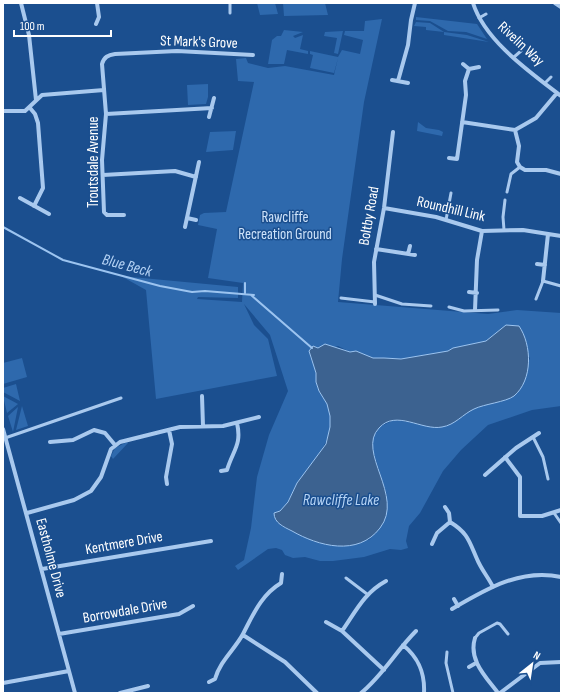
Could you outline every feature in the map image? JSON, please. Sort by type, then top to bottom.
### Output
[{"type":"street","points":[[21,3],[29,36],[36,100]]},
{"type":"street","points":[[96,24],[99,17],[97,3]]},
{"type":"street","points":[[398,81],[408,45],[415,3]]},
{"type":"street","name":"Rivelin Way","points":[[473,3],[479,18],[496,41],[559,95]]},
{"type":"street","points":[[555,3],[561,7]]},
{"type":"street","name":"St Mark's Grove","points":[[104,90],[102,64],[103,60],[110,55],[178,51],[253,55]]},
{"type":"street","points":[[463,64],[469,70]]},
{"type":"street","points":[[469,70],[480,67]]},
{"type":"street","points":[[449,158],[457,159],[466,95],[464,81],[469,70]]},
{"type":"street","points":[[392,80],[408,83]]},
{"type":"street","points":[[3,111],[25,111],[30,108],[36,100],[46,94],[104,90]]},
{"type":"street","name":"Troutsdale Avenue","points":[[104,90],[106,114],[103,175],[105,214],[124,215]]},
{"type":"street","points":[[462,122],[515,130],[536,118],[559,95]]},
{"type":"street","points":[[210,117],[214,98]]},
{"type":"street","points":[[30,108],[35,114],[38,123],[43,182],[41,193],[34,206]]},
{"type":"street","points":[[106,114],[212,108]]},
{"type":"street","points":[[515,130],[519,146],[517,162],[520,167],[525,170],[546,170],[561,176]]},
{"type":"street","name":"Boltby Road","points":[[375,303],[374,262],[384,208],[393,132]]},
{"type":"street","points":[[185,227],[200,162]]},
{"type":"street","points":[[103,175],[175,171],[196,177]]},
{"type":"street","points":[[20,198],[48,214]]},
{"type":"street","name":"Roundhill Link","points":[[384,208],[446,220],[482,231],[523,230],[561,236]]},
{"type":"street","points":[[187,218],[196,220]]},
{"type":"street","points":[[475,310],[477,293],[477,260],[482,231]]},
{"type":"street","points":[[543,281],[548,234]]},
{"type":"street","points":[[408,254],[410,246]]},
{"type":"street","points":[[376,250],[415,255]]},
{"type":"street","points":[[537,264],[545,265]]},
{"type":"street","points":[[469,292],[477,293]]},
{"type":"street","points":[[202,396],[203,426]]},
{"type":"street","points":[[26,513],[74,500],[91,490],[101,477],[109,453],[115,445],[127,439],[169,430],[203,426],[223,426],[259,417]]},
{"type":"street","points":[[221,471],[228,472],[232,455],[239,442],[237,423]]},
{"type":"street","name":"Eastholme Drive","points":[[3,429],[75,693]]},
{"type":"street","points":[[50,442],[73,440],[94,430],[100,430],[109,436],[115,445]]},
{"type":"street","points":[[168,484],[163,476],[172,451],[169,430]]},
{"type":"street","points":[[485,475],[505,457],[539,432]]},
{"type":"street","points":[[54,436],[57,441]]},
{"type":"street","points":[[505,457],[520,477],[520,516],[542,516],[561,510]]},
{"type":"street","points":[[445,507],[450,522],[464,532],[469,538],[477,560],[493,587]]},
{"type":"street","points":[[432,544],[437,533],[450,522]]},
{"type":"street","name":"Kentmere Drive","points":[[42,569],[210,541]]},
{"type":"street","points":[[209,682],[215,678],[219,668],[242,635],[256,609],[270,591],[281,583],[282,574]]},
{"type":"street","points":[[452,609],[493,587],[522,576],[545,575],[561,577]]},
{"type":"street","points":[[342,631],[360,602],[367,594],[386,581]]},
{"type":"street","points":[[454,599],[458,606]]},
{"type":"street","name":"Borrowdale Drive","points":[[59,634],[179,614],[193,606]]},
{"type":"street","points":[[326,622],[342,631],[384,670]]},
{"type":"street","points":[[361,693],[384,670],[416,631]]},
{"type":"street","points":[[242,635],[285,662],[316,693]]},
{"type":"street","points":[[475,638],[473,650],[476,663],[499,693],[540,663],[561,662]]},
{"type":"street","points":[[403,645],[415,656],[421,668],[424,693]]},
{"type":"street","points":[[469,667],[476,663]]},
{"type":"street","points":[[3,683],[69,671]]},
{"type":"street","points":[[120,693],[130,692],[148,686]]},
{"type":"lane","points":[[230,3],[230,14]]},
{"type":"lane","points":[[479,18],[486,14]]},
{"type":"lane","points":[[514,57],[520,51]]},
{"type":"lane","points":[[545,83],[551,77]]},
{"type":"lane","points":[[507,192],[511,174],[520,167]]},
{"type":"lane","points":[[446,220],[451,193]]},
{"type":"lane","points":[[504,230],[502,217],[505,200]]},
{"type":"lane","points":[[536,299],[543,281],[561,286]]},
{"type":"lane","points":[[375,295],[402,304],[431,306]]},
{"type":"lane","points":[[341,298],[375,303]]},
{"type":"lane","points":[[448,308],[464,311],[498,310]]},
{"type":"lane","points":[[6,438],[121,398]]},
{"type":"lane","points":[[533,437],[543,457],[548,479]]},
{"type":"lane","points":[[554,513],[561,523]]},
{"type":"lane","points":[[346,578],[367,594]]},
{"type":"lane","points":[[475,638],[479,633],[497,623],[500,624],[508,634]]},
{"type":"lane","points":[[447,652],[446,662],[453,693]]},
{"type":"green space","points":[[257,3],[275,3],[278,14],[260,15]]},
{"type":"green space","points":[[283,3],[325,3],[328,15],[284,16]]},
{"type":"green space","points":[[416,17],[477,24],[487,39],[466,32],[448,31],[430,21],[416,20]]},
{"type":"green space","name":"Rawcliffe Recreation Ground","points":[[382,19],[364,102],[342,259],[338,302],[488,314],[517,310],[561,313],[561,406],[532,410],[488,425],[461,450],[443,471],[420,513],[409,526],[406,541],[408,548],[401,550],[390,549],[364,557],[333,561],[320,561],[305,557],[293,558],[285,555],[282,550],[276,548],[268,549],[238,570],[235,566],[244,560],[251,528],[257,477],[269,435],[288,391],[270,335],[244,304],[254,325],[268,339],[277,376],[156,399],[146,290],[121,276],[238,287],[238,298],[198,297],[197,299],[242,302],[243,283],[208,278],[217,229],[198,225],[200,215],[204,213],[226,212],[254,82],[238,81],[236,59],[246,58],[248,63],[268,68],[285,66],[334,75],[338,58],[334,73],[310,68],[313,55],[310,54],[310,51],[338,57],[342,50],[360,54],[363,40],[344,35],[345,31],[364,31],[365,21]],"holes":[[[506,325],[526,348],[530,359],[483,405],[469,411],[449,425],[442,427],[394,420],[379,427],[372,440],[372,447],[387,495],[381,526],[369,540],[315,542],[281,526],[274,513],[283,509],[297,483],[317,457],[328,437],[330,426],[330,415],[327,404],[318,389],[316,383],[316,372],[310,356],[338,346],[350,352],[356,351],[373,358],[401,359],[448,351],[453,348],[486,341]]]},
{"type":"green space","points":[[416,22],[430,23],[444,32],[426,30],[426,27],[414,26]]},
{"type":"green space","points":[[284,30],[303,32],[293,36],[295,38],[303,35],[300,49],[308,51],[308,54],[287,50],[284,64],[268,64],[272,40],[277,36],[281,36]]},
{"type":"green space","points":[[343,31],[338,54],[334,53],[337,38],[324,36],[325,32]]},
{"type":"green space","points":[[444,32],[467,35],[489,42],[444,35]]},
{"type":"green space","points":[[208,84],[208,97],[206,104],[188,105],[187,85]]},
{"type":"green space","points":[[418,122],[426,128],[443,132],[442,136],[417,131]]},
{"type":"green space","points":[[236,131],[233,150],[206,152],[210,132]]},
{"type":"green space","points":[[22,358],[27,377],[3,384],[3,363]]},
{"type":"green space","points":[[16,384],[20,401],[3,392],[3,388]]},
{"type":"green space","points":[[3,396],[18,404],[7,413]]},
{"type":"green space","points":[[22,406],[28,426],[16,430]]},
{"type":"green space","points":[[18,407],[13,432],[8,416]]},
{"type":"green space","points":[[127,442],[128,443],[113,459],[111,456],[115,448]]},
{"type":"water","name":"Rawcliffe Lake","points":[[506,325],[519,326],[528,352],[525,381],[514,396],[506,400],[474,409],[447,426],[434,427],[401,420],[393,420],[379,428],[373,438],[373,449],[385,489],[387,502],[386,516],[380,528],[371,537],[361,543],[349,546],[325,544],[302,536],[278,522],[274,516],[274,513],[280,511],[288,502],[297,483],[326,444],[330,427],[330,416],[327,404],[319,391],[316,382],[316,373],[309,351],[313,346],[318,348],[325,344],[350,352],[356,351],[373,358],[401,359],[448,351],[453,348],[486,341]]},
{"type":"waterway","name":"Blue Beck","points":[[3,227],[63,260],[160,286],[192,292],[205,291],[254,295]]},
{"type":"waterway","points":[[245,283],[245,293]]},
{"type":"waterway","points":[[251,295],[312,348]]}]
